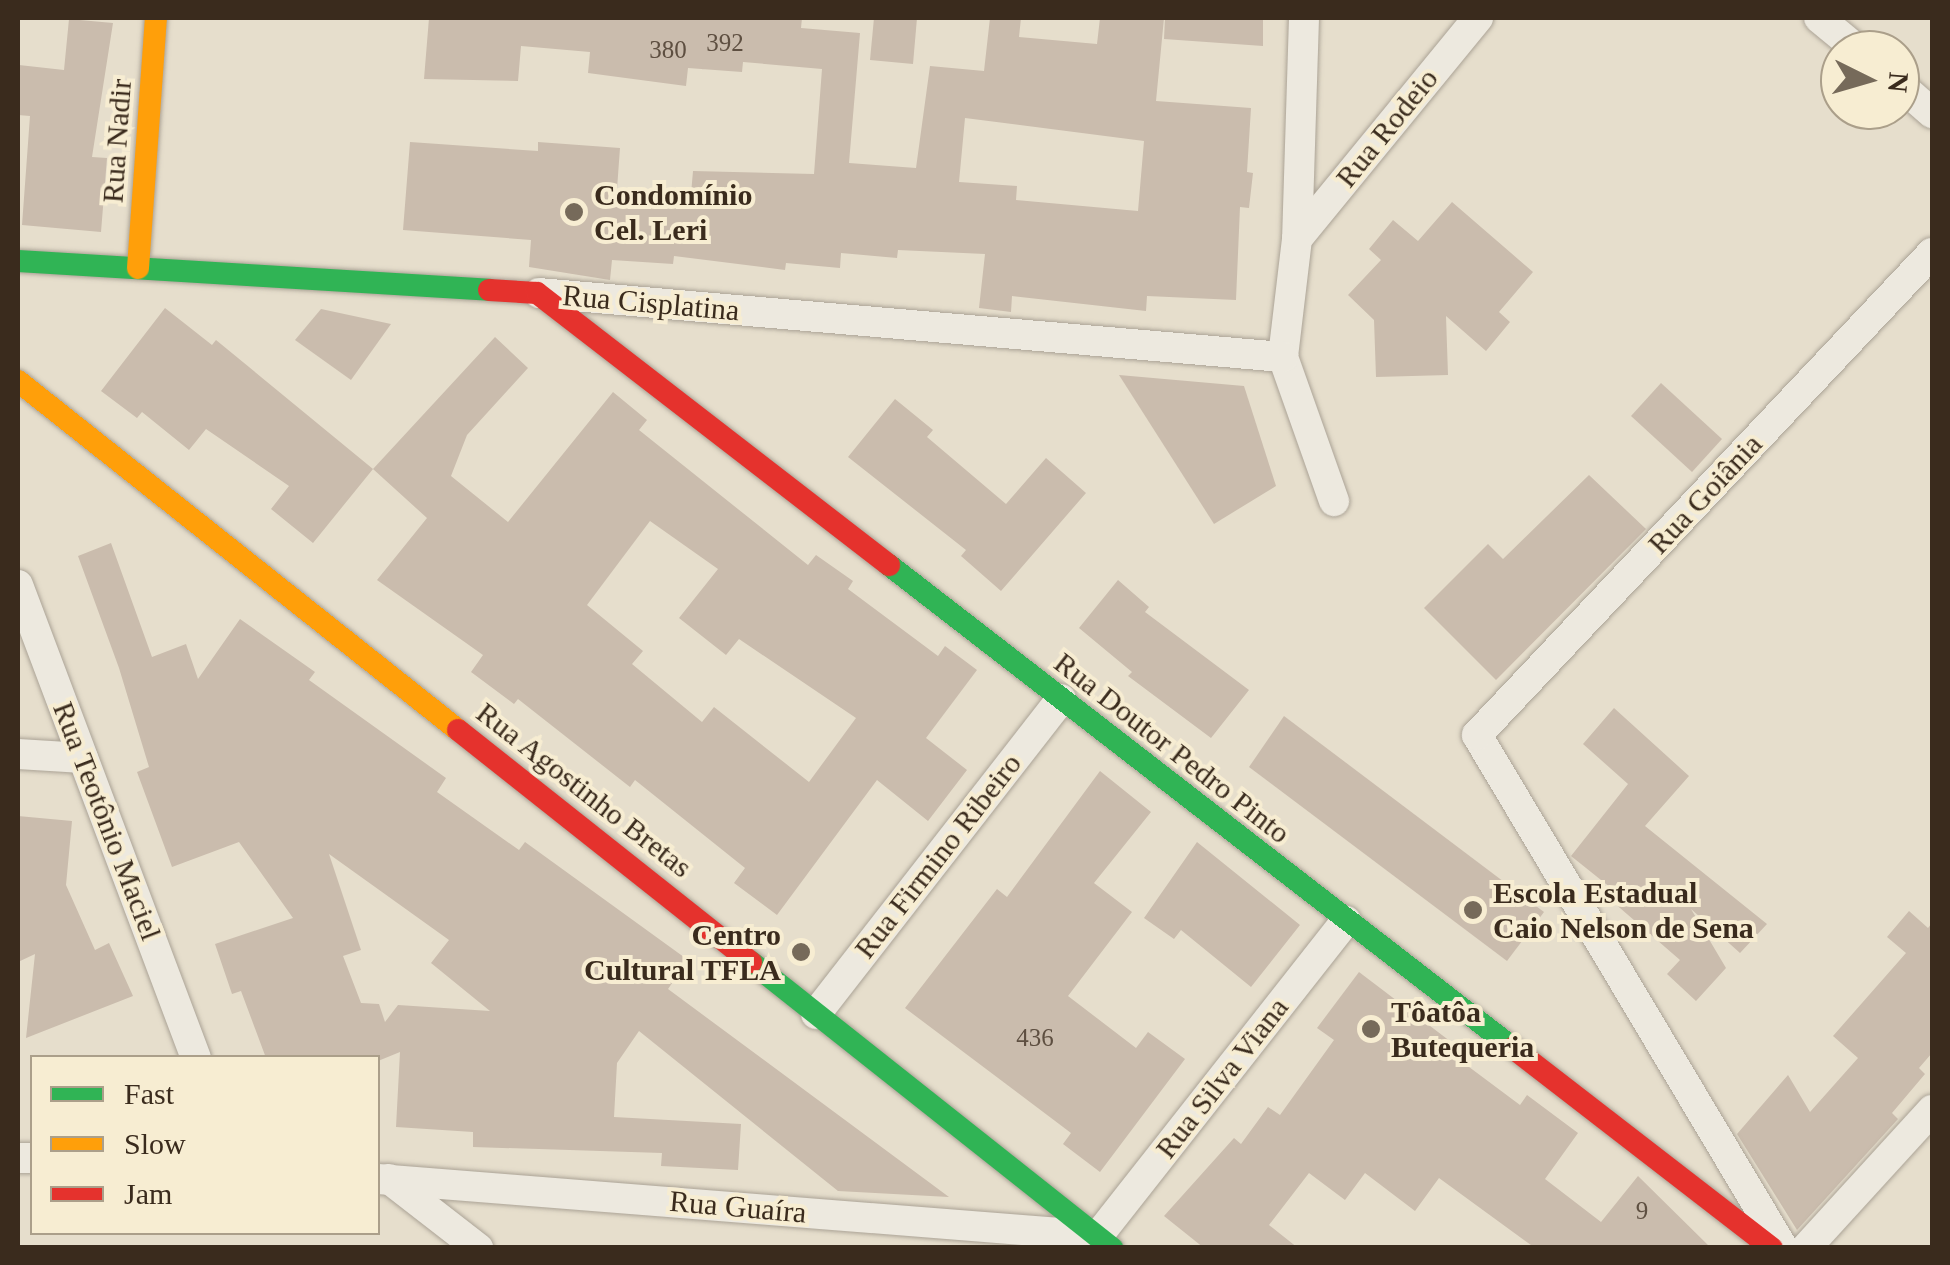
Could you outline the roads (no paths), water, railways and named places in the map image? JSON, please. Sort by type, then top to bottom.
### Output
[{"type":"street","name":"Rua Nadir","points":[[138,268],[156,18]]},
{"type":"street","points":[[1304,18],[1297,239],[1284,357],[1334,502]]},
{"type":"street","name":"Rua Rodeio","points":[[1297,239],[1478,18]]},
{"type":"street","name":"Rua Goiânia","points":[[1784,1248],[1477,735],[1932,253]]},
{"type":"street","name":"Rua Cisplatina","points":[[18,261],[537,293],[1284,357]]},
{"type":"street","name":"Rua Doutor Pedro Pinto","points":[[537,293],[1772,1248]]},
{"type":"street","name":"Rua Agostinho Bretas","points":[[18,381],[1105,1242]]},
{"type":"street","name":"Rua Teotônio Maciel","points":[[18,584],[195,1055]]},
{"type":"street","name":"Rua Firmino Ribeiro","points":[[816,1014],[1061,699]]},
{"type":"street","points":[[18,754],[83,758]]},
{"type":"street","name":"Rua Silva Viana","points":[[1105,1242],[1346,921]]},
{"type":"street","points":[[1806,1248],[1932,1110]]},
{"type":"street","points":[[383,1179],[478,1248]]},
{"type":"street","name":"Rua Guaíra","points":[[383,1179],[1105,1242]]},
{"type":"place","name":"Condomínio Cel. Leri","points":[[574,212]]},
{"type":"place","name":"Escola Estadual Caio Nelson de Sena","points":[[1473,910]]},
{"type":"place","name":"Centro Cultural TFLA","points":[[801,952]]},
{"type":"place","name":"Tôatôa Butequeria","points":[[1371,1029]]}]
